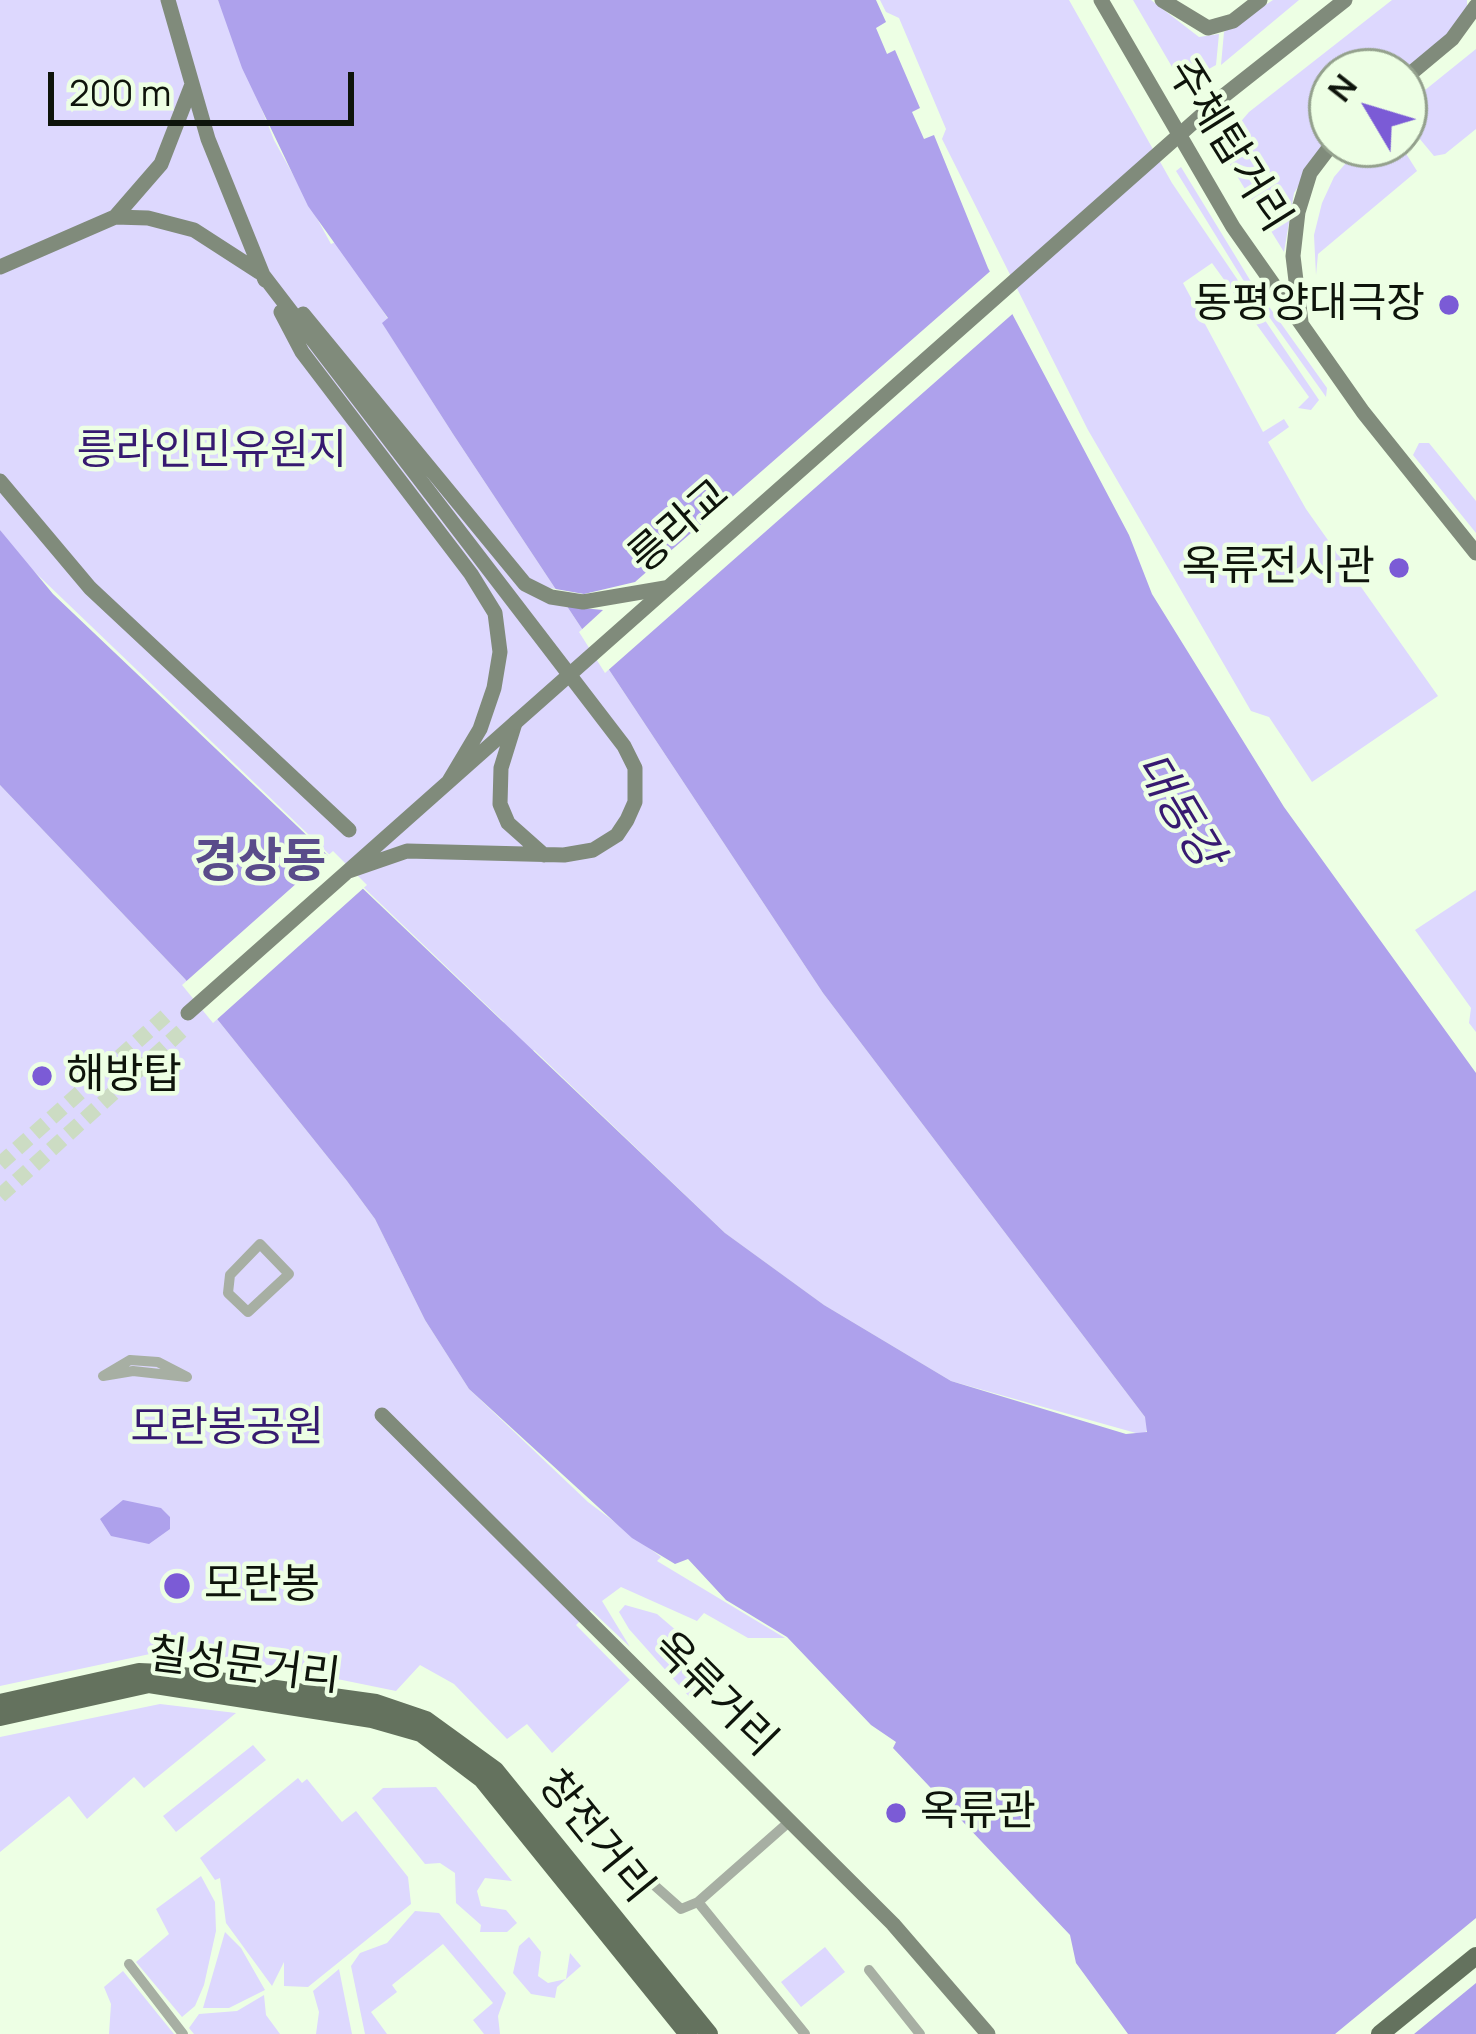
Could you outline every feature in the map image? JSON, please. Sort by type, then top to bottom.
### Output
[{"type":"main road","points":[[168,0],[229,198],[302,352],[495,613],[500,652],[494,688],[480,729],[449,781]]},
{"type":"main road","name":"주체탑거리","points":[[1102,0],[1163,114],[1302,328],[1476,553]]},
{"type":"main road","points":[[1162,0],[1208,28],[1233,21],[1260,0]]},
{"type":"main road","name":"릉라교","points":[[181,1017],[1221,98],[1345,0]]},
{"type":"main road","points":[[1428,56],[1473,12]]},
{"type":"main road","points":[[115,218],[161,164],[192,86]]},
{"type":"main road","points":[[1302,328],[1293,256],[1301,195],[1317,168]]},
{"type":"main road","points":[[0,267],[115,218],[148,218],[194,230],[263,275],[325,335],[505,565],[537,592],[596,602],[665,588]]},
{"type":"main road","points":[[1261,267],[1275,270],[1293,256]]},
{"type":"main road","points":[[263,275],[632,758],[636,786],[627,820],[603,846],[544,855],[421,850],[349,871]]},
{"type":"main road","points":[[0,481],[90,588],[349,830]]},
{"type":"main road","points":[[516,722],[501,769],[500,804],[508,824],[544,855]]},
{"type":"main road","name":"옥류거리","points":[[382,1415],[893,1924],[988,2034]]},
{"type":"main road","name":"칠성문거리","points":[[9,1702],[122,1676],[160,1673],[404,1711]]},
{"type":"main road","name":"칠성문거리","points":[[0,1717],[117,1690],[166,1685],[399,1724],[470,1766]]},
{"type":"main road","name":"창전거리","points":[[404,1711],[482,1756],[709,2034]]},
{"type":"main road","name":"창전거리","points":[[470,1766],[688,2034]]},
{"type":"main road","points":[[1380,2034],[1476,1955]]},
{"type":"street","points":[[260,1244],[290,1274],[248,1312],[228,1293],[230,1275],[260,1244]]},
{"type":"street","points":[[130,1360],[144,1360],[187,1377],[133,1371],[103,1376],[130,1360]]},
{"type":"street","points":[[654,1885],[681,1909],[698,1902],[790,1821]]},
{"type":"street","points":[[698,1902],[805,2034]]},
{"type":"street","points":[[128,1964],[183,2034]]},
{"type":"street","points":[[869,1970],[920,2034]]},
{"type":"green space","name":"릉라인민유원지","points":[[0,0],[218,0],[274,140],[331,244],[338,241],[348,256],[388,319],[383,324],[453,434],[823,993],[1145,1417],[1149,1428],[1143,1435],[951,1381],[824,1305],[725,1233],[534,1050],[530,1053],[501,1026],[504,1022],[18,556],[0,530]]},
{"type":"green space","points":[[880,0],[1069,0],[1172,183],[1319,400],[1311,410],[1298,408],[1309,397],[1212,263],[1183,283],[1263,432],[1284,419],[1289,427],[1268,442],[1306,509],[1438,696],[1312,782],[1269,717],[1251,711],[1088,430],[942,139],[946,129],[899,18],[886,12]]},
{"type":"green space","points":[[1133,0],[1151,0],[1199,37],[1219,34],[1216,65],[1182,84]]},
{"type":"green space","points":[[1273,0],[1299,0],[1221,65],[1224,32]]},
{"type":"green space","points":[[1392,0],[1467,0],[1460,25],[1428,52],[1428,48],[1331,48]]},
{"type":"green space","points":[[1476,49],[1476,129],[1445,154],[1434,156],[1428,149],[1428,88]]},
{"type":"green space","points":[[1308,66],[1310,168],[1294,193],[1284,252],[1219,147],[1249,112]]},
{"type":"green space","points":[[1181,167],[1250,280],[1327,388],[1326,397],[1245,283],[1176,171]]},
{"type":"green space","points":[[1342,168],[1417,171],[1318,254],[1316,275],[1314,235],[1334,177]]},
{"type":"green space","points":[[1419,443],[1429,443],[1476,501],[1476,533],[1413,455]]},
{"type":"green space","name":"모란봉공원","points":[[0,785],[185,979],[347,1181],[375,1219],[425,1320],[469,1389],[588,1502],[661,1557],[657,1561],[785,1638],[748,1638],[704,1613],[697,1621],[621,1587],[602,1601],[630,1647],[591,1610],[576,1625],[630,1680],[552,1753],[527,1724],[507,1739],[454,1684],[420,1665],[396,1691],[249,1661],[164,1651],[0,1686]]},
{"type":"green space","points":[[1476,890],[1476,1032],[1469,1023],[1471,1008],[1415,930]]},
{"type":"green space","points":[[625,1605],[657,1614],[685,1638],[675,1649],[710,1685],[693,1701],[629,1629],[619,1612]]},
{"type":"green space","points":[[160,1704],[236,1713],[144,1788],[134,1777],[87,1819],[69,1796],[0,1852],[0,1737]]},
{"type":"green space","points":[[253,1745],[266,1760],[176,1832],[163,1816]]},
{"type":"green space","points":[[298,1778],[302,1783],[307,1779],[342,1822],[356,1811],[408,1877],[411,1904],[308,1987],[284,1986],[284,1962],[272,1986],[226,1923],[220,1878],[215,1880],[200,1858]]},
{"type":"green space","points":[[436,1787],[512,1881],[485,1878],[477,1891],[481,1906],[506,1910],[517,1923],[507,1932],[480,1932],[481,1925],[456,1903],[455,1873],[440,1863],[425,1864],[372,1798],[383,1788]]},
{"type":"green space","points":[[201,1876],[215,1902],[216,1931],[204,1985],[195,2006],[182,2017],[136,1962],[169,1934],[156,1909]]},
{"type":"green space","points":[[415,1911],[439,1913],[506,1993],[498,2016],[500,2034],[484,2034],[473,2020],[493,2003],[443,1944],[392,1985],[397,1992],[371,2012],[387,2034],[365,2034],[351,1966],[360,1953],[387,1943]]},
{"type":"green space","points":[[225,1932],[241,1948],[265,1990],[229,2008],[203,2008]]},
{"type":"green space","points":[[529,1937],[541,1952],[538,1976],[548,1983],[566,1979],[570,1953],[581,1966],[557,1987],[555,1998],[531,1994],[513,1973],[519,1946]]},
{"type":"green space","points":[[825,1947],[845,1972],[801,2007],[781,1982]]},
{"type":"green space","points":[[339,1969],[352,2034],[316,2034],[319,2012],[313,1991]]},
{"type":"green space","points":[[123,1971],[174,2034],[109,2034],[111,2004],[104,1987]]},
{"type":"green space","points":[[264,1995],[266,2015],[280,2034],[194,2034],[189,2028],[199,2014],[237,2011]]},
{"type":"water","name":"대동강","points":[[218,0],[876,0],[886,22],[876,28],[887,54],[895,50],[920,108],[912,112],[924,139],[934,135],[988,268],[1129,535],[1152,594],[1284,807],[1476,1073],[1476,2034],[1128,2034],[1076,1963],[1070,1935],[893,1748],[896,1742],[871,1725],[787,1637],[726,1600],[688,1559],[675,1564],[632,1538],[469,1389],[425,1320],[375,1219],[347,1181],[185,979],[0,785],[0,530],[53,594],[725,1233],[824,1305],[951,1381],[1126,1434],[1147,1432],[1145,1417],[823,993],[453,434],[382,323],[388,318],[308,206],[242,68]]},
{"type":"water","points":[[123,1500],[161,1508],[170,1517],[170,1529],[149,1544],[111,1536],[100,1519]]},
{"type":"pier","points":[[995,267],[1017,310],[605,673],[579,632],[603,610],[562,606],[550,588],[584,594],[635,582]]},
{"type":"pier","points":[[333,851],[367,885],[213,1023],[182,985]]},
{"type":"pier","points":[[1476,1918],[1476,1983],[1414,2034],[1335,2034]]},
{"type":"tunnel","points":[[0,1164],[171,1011]]},
{"type":"tunnel","points":[[0,1196],[185,1028]]},
{"type":"place","name":"동평양대극장","points":[[1449,305]]},
{"type":"place","name":"옥류전시관","points":[[1399,568]]},
{"type":"place","name":"해방탑","points":[[42,1076]]},
{"type":"place","name":"모란봉","points":[[177,1586]]},
{"type":"place","name":"옥류관","points":[[896,1813]]},
{"type":"district","name":"경상동","points":[[260,864]]}]
